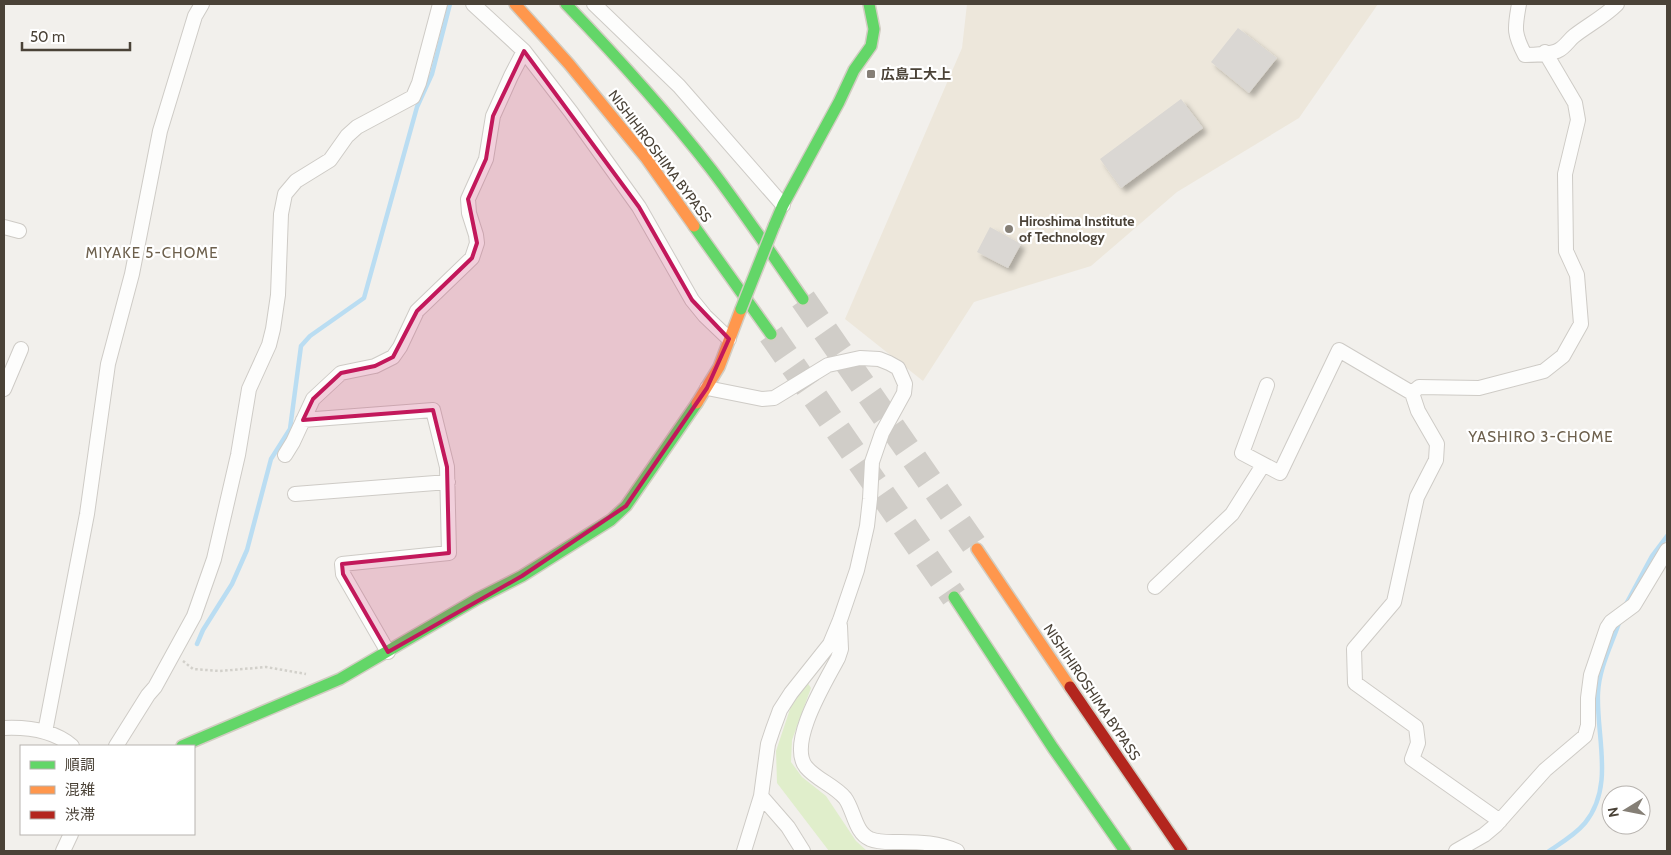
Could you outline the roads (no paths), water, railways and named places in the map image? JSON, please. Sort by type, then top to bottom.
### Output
[{"type":"main road","name":"NISHIHIROSHIMA BYPASS","points":[[515,4],[569,64],[646,158],[771,334]]},
{"type":"main road","name":"NISHIHIROSHIMA BYPASS","points":[[566,4],[608,47],[671,121],[730,196],[803,299]]},
{"type":"main road","points":[[184,745],[340,679],[477,599],[522,576],[610,520],[626,506],[707,388],[718,367],[783,205],[839,102],[854,70],[871,46],[874,29],[868,4]]},
{"type":"main road","name":"NISHIHIROSHIMA BYPASS","points":[[977,549],[1182,851]]},
{"type":"main road","points":[[954,597],[1053,748],[1125,851]]},
{"type":"street","points":[[45,732],[87,514],[108,364],[132,274],[160,132],[195,16],[202,4]]},
{"type":"street","points":[[117,745],[155,687],[194,616],[214,559],[238,454],[249,389],[269,345],[273,330],[278,295],[281,214],[285,194],[296,181],[330,160],[347,136],[357,127],[413,97],[419,83],[440,4]]},
{"type":"street","points":[[473,4],[524,51],[571,112],[639,207],[692,300],[705,316],[729,339]]},
{"type":"street","points":[[594,4],[679,86],[783,205]]},
{"type":"street","points":[[1519,4],[1516,39],[1525,55],[1541,55],[1545,52],[1560,50],[1571,38],[1609,12],[1617,4]]},
{"type":"street","points":[[285,455],[313,399],[341,374],[375,366],[393,357],[400,348],[417,311],[472,258],[477,243],[469,213],[468,199],[486,159],[494,116],[524,51]]},
{"type":"street","points":[[1412,393],[1419,387],[1479,388],[1544,371],[1563,356],[1581,324],[1578,275],[1566,251],[1564,174],[1578,120],[1575,102],[1545,52]]},
{"type":"street","points":[[4,227],[19,231]]},
{"type":"street","points":[[4,389],[21,349]]},
{"type":"street","points":[[1267,385],[1242,453],[1280,473],[1339,350],[1412,393],[1418,411],[1437,444],[1436,460],[1417,496],[1394,602],[1354,649],[1355,683],[1416,727],[1418,743],[1412,759],[1500,821]]},
{"type":"street","points":[[707,388],[762,399],[774,398],[818,370],[836,362],[860,358],[879,360],[898,368],[905,384],[904,393],[882,433],[872,462],[867,526],[858,570],[830,644],[780,710],[768,744],[761,796],[744,851]]},
{"type":"street","points":[[303,420],[433,410],[447,467],[449,553],[342,564],[343,574],[388,652]]},
{"type":"street","points":[[1155,587],[1232,514],[1263,465]]},
{"type":"street","points":[[295,494],[448,482]]},
{"type":"street","points":[[1456,851],[1484,835],[1500,821],[1545,770],[1585,736],[1588,725],[1591,676],[1607,628],[1611,622],[1634,605],[1667,550]]},
{"type":"street","points":[[840,620],[841,649],[808,719],[802,737],[800,752],[805,765],[836,789],[845,799],[857,826],[870,839],[934,844],[957,851]]},
{"type":"street","points":[[4,728],[29,728],[45,732],[70,745]]},
{"type":"street","points":[[761,796],[788,827],[802,851]]},
{"type":"street","points":[[63,851],[70,835]]},
{"type":"waterway","points":[[197,644],[203,630],[232,584],[247,550],[271,459],[290,429],[301,346],[310,336],[364,298],[417,107],[432,74],[450,4]]},
{"type":"waterway","points":[[1625,606],[1652,556],[1667,536]]},
{"type":"waterway","points":[[1549,851],[1585,823],[1594,809],[1599,793],[1602,777],[1598,709],[1599,684],[1603,665],[1620,620]]},
{"type":"tunnel","points":[[803,299],[977,549]]},
{"type":"tunnel","points":[[771,334],[954,597]]},
{"type":"place","name":"広島工大上","points":[[871,74]]},
{"type":"place","name":"Hiroshima Institute of Technology","points":[[1009,229]]},
{"type":"district","name":"MIYAKE 5-CHOME","points":[[152,253]]},
{"type":"district","name":"YASHIRO 3-CHOME","points":[[1541,437]]}]
